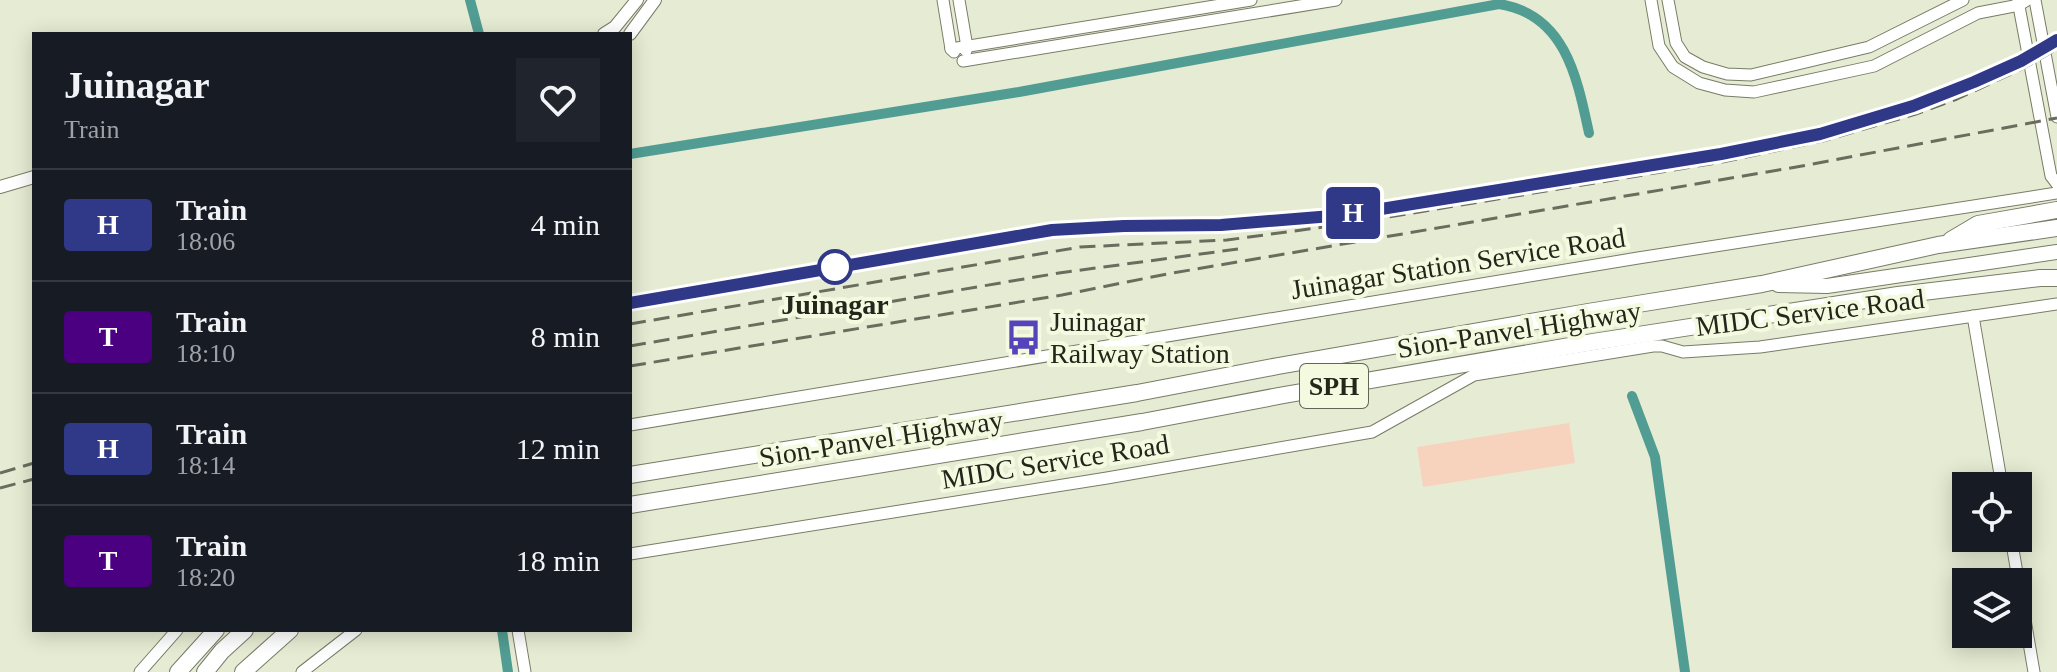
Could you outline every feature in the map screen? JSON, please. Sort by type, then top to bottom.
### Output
[{"type":"highway","points":[[1994,229],[2057,210]]},
{"type":"highway","name":"SPH","points":[[1762,284],[1938,245],[1994,229],[2057,228]]},
{"type":"highway","name":"Sion-Panvel Highway","points":[[632,505],[1142,422],[1284,395],[1473,369],[1593,342],[1898,295],[2051,277]]},
{"type":"highway","name":"Sion-Panvel Highway","points":[[632,475],[1121,395],[1557,317],[1762,284]]},
{"type":"highway","points":[[178,672],[214,632]]},
{"type":"highway","points":[[205,672],[243,632]]},
{"type":"highway","points":[[243,672],[288,632]]},
{"type":"main road","points":[[607,32],[637,0]]},
{"type":"main road","points":[[631,32],[655,0]]},
{"type":"main road","points":[[0,187],[32,178]]},
{"type":"main road","points":[[1762,284],[1827,286],[2057,252]]},
{"type":"street","points":[[943,0],[951,49],[963,61]]},
{"type":"street","points":[[959,0],[967,47],[963,61]]},
{"type":"street","points":[[951,49],[1251,0]]},
{"type":"street","points":[[963,61],[1336,0]]},
{"type":"street","points":[[1651,0],[1659,46],[1673,67],[1699,83],[1725,90],[1754,92],[1874,66],[1978,13],[2021,2],[2051,176],[2057,184]]},
{"type":"street","points":[[1668,0],[1676,43],[1685,57],[1703,67],[1727,74],[1751,75],[1869,47],[1963,0]]},
{"type":"street","points":[[2035,0],[2057,117]]},
{"type":"street","name":"Juinagar Station Service Road","points":[[632,425],[1610,263],[2057,193]]},
{"type":"street","name":"MIDC Service Road","points":[[632,554],[1091,481],[1372,432],[1473,369],[1653,346],[1683,352],[1760,347],[2057,304]]},
{"type":"street","points":[[1973,316],[2000,472]]},
{"type":"street","points":[[2013,552],[2034,672]]},
{"type":"street","points":[[140,672],[175,632]]},
{"type":"street","points":[[302,672],[353,632]]},
{"type":"street","points":[[518,632],[525,672]]},
{"type":"shaded area","points":[[1569,423],[1575,463],[1423,487],[1417,447]]},
{"type":"waterway","points":[[470,0],[478,32]]},
{"type":"waterway","points":[[632,154],[1019,92],[1499,4],[1521,10],[1539,20],[1553,34],[1573,70],[1589,133]]},
{"type":"waterway","points":[[1632,396],[1655,457],[1685,672]]},
{"type":"waterway","points":[[502,632],[508,672]]},
{"type":"railway","points":[[632,324],[1080,247],[1227,240],[1346,224],[1722,162],[1823,141],[1916,114],[1957,99],[2057,49]]},
{"type":"railway","points":[[632,366],[1062,295],[1167,274],[1802,166],[2057,118]]},
{"type":"railway","points":[[632,303],[1052,230],[1221,225],[1303,219]]},
{"type":"railway","points":[[632,346],[1059,273],[1238,249]]},
{"type":"railway","points":[[0,473],[32,464]]},
{"type":"railway","points":[[0,488],[32,480]]},
{"type":"train","name":"H","points":[[632,303],[1052,230],[1221,225],[1344,215],[1721,154],[1820,134],[1913,106],[2021,61],[2057,40]]},
{"type":"place","name":"Juinagar","points":[[835,267]]},
{"type":"place","name":"Juinagar Railway Station","points":[[1024,337]]}]
